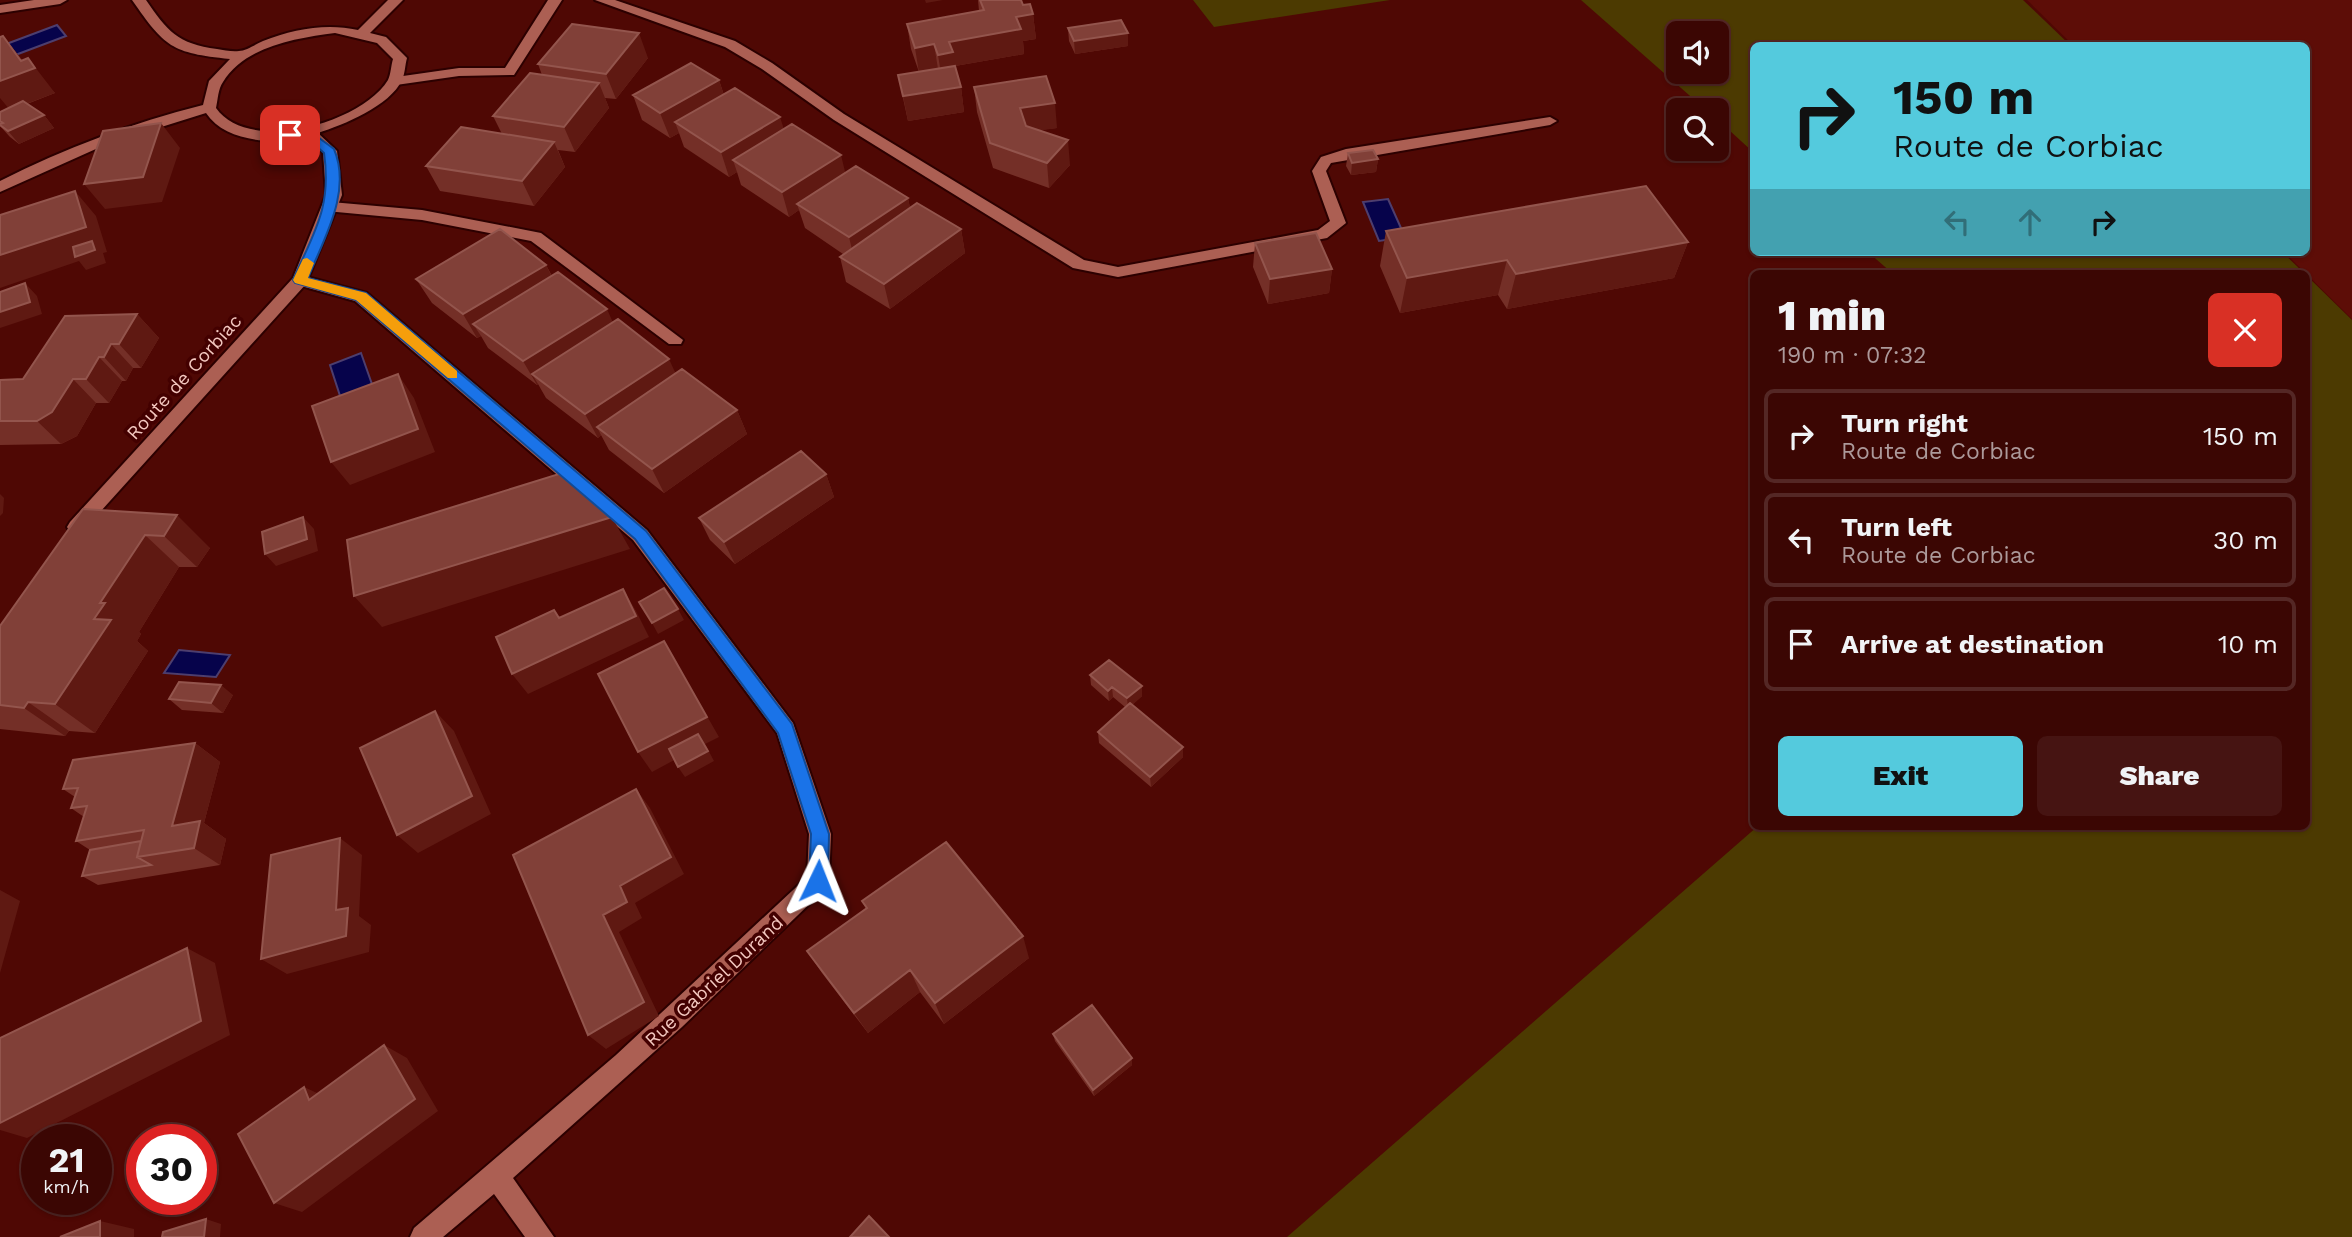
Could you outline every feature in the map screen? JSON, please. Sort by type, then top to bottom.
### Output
[{"type":"street","points":[[0,9],[60,0]]},
{"type":"street","points":[[139,0],[159,30],[178,43],[209,52],[243,56]]},
{"type":"street","points":[[364,31],[396,0]]},
{"type":"street","points":[[396,81],[459,72],[509,72],[555,0]]},
{"type":"street","points":[[335,29],[364,31],[384,39],[397,50],[401,65],[396,81],[383,97],[362,112],[337,124],[272,137],[242,134],[220,123],[209,108],[215,82],[243,56],[271,42],[303,32],[335,29]]},
{"type":"street","points":[[0,187],[105,138],[209,108]]},
{"type":"street","name":"Route de Corbiac","points":[[67,537],[300,280],[334,195],[330,151],[307,132]]},
{"type":"street","points":[[331,207],[422,215],[536,237],[675,340]]},
{"type":"street","name":"Rue Gabriel Durand","points":[[300,280],[361,297],[640,535],[786,729],[820,834],[818,881],[687,1009],[497,1177],[423,1237]]},
{"type":"street","points":[[497,1177],[541,1237]]},
{"type":"lane","points":[[602,0],[730,44],[767,65],[838,117],[1079,264],[1118,272],[1322,234],[1339,223],[1320,171],[1326,160],[1346,154],[1550,121]]},
{"type":"shaded area","points":[[1193,0],[1390,0],[1214,27]]},
{"type":"shaded area","points":[[1581,0],[2023,0],[2067,42],[1750,42],[1750,149],[1729,130],[1729,98],[1692,98],[1676,84],[1729,84],[1729,21],[1666,21],[1666,75]]},
{"type":"shaded area","points":[[2027,0],[2352,0],[2352,319],[2310,278],[2310,270],[2302,270],[2288,256],[2310,256],[2310,42],[2070,42]]},
{"type":"shaded area","points":[[57,25],[66,36],[10,57],[1,46]]},
{"type":"shaded area","points":[[1388,199],[1405,237],[1379,241],[1363,202]]},
{"type":"shaded area","points":[[1873,256],[2286,256],[2301,270],[1889,270]]},
{"type":"shaded area","points":[[2310,279],[2352,320],[2352,1237],[1287,1237],[1753,830],[2310,830]]},
{"type":"shaded area","points":[[361,353],[374,390],[342,402],[330,365]]},
{"type":"shaded area","points":[[179,650],[230,655],[216,677],[164,673]]},
{"type":"building","points":[[980,0],[1021,0],[1023,5],[1030,4],[1033,14],[1016,17],[1021,29],[949,42],[953,52],[938,55],[934,44],[915,48],[907,24],[984,10]]},
{"type":"building","points":[[1121,20],[1128,33],[1074,41],[1068,28]]},
{"type":"building","points":[[572,24],[639,33],[606,74],[538,64]]},
{"type":"building","points":[[3,36],[21,61],[28,58],[35,68],[0,81],[0,37]]},
{"type":"building","points":[[691,63],[719,80],[660,113],[633,95]]},
{"type":"building","points":[[955,66],[961,87],[903,96],[898,75]]},
{"type":"building","points":[[530,73],[599,83],[564,127],[493,116]]},
{"type":"building","points":[[1046,76],[1055,103],[1020,108],[1026,126],[1068,140],[1047,163],[990,143],[974,87]]},
{"type":"building","points":[[735,88],[780,117],[721,152],[675,122]]},
{"type":"building","points":[[23,101],[44,115],[8,131],[0,125],[3,123],[0,121],[0,112]]},
{"type":"building","points":[[161,123],[143,177],[84,184],[103,131]]},
{"type":"building","points":[[792,124],[841,155],[782,192],[733,160]]},
{"type":"building","points":[[461,127],[554,142],[522,181],[426,166]]},
{"type":"building","points":[[1373,150],[1378,159],[1352,163],[1348,153]]},
{"type":"building","points":[[856,166],[908,198],[849,237],[797,204]]},
{"type":"building","points":[[1646,186],[1688,242],[1516,274],[1507,260],[1407,278],[1386,231]]},
{"type":"building","points":[[75,191],[86,227],[0,255],[0,215]]},
{"type":"building","points":[[917,203],[961,229],[884,284],[840,257]]},
{"type":"building","points":[[500,229],[546,265],[463,314],[416,279]]},
{"type":"building","points":[[1316,233],[1332,269],[1270,279],[1255,243]]},
{"type":"building","points":[[92,241],[95,250],[75,257],[73,247]]},
{"type":"building","points":[[558,272],[607,309],[523,361],[473,324]]},
{"type":"building","points":[[25,283],[30,302],[0,312],[0,292]]},
{"type":"building","points":[[137,314],[119,344],[111,344],[104,357],[99,357],[86,379],[73,379],[52,412],[37,421],[0,421],[0,380],[23,379],[65,316]]},
{"type":"building","points":[[618,319],[669,359],[585,414],[532,374]]},
{"type":"building","points":[[682,369],[737,410],[652,469],[597,427]]},
{"type":"building","points":[[398,374],[418,429],[331,462],[312,406]]},
{"type":"building","points":[[801,451],[826,474],[724,542],[699,518]]},
{"type":"building","points":[[562,473],[612,517],[354,596],[347,540]]},
{"type":"building","points":[[83,509],[177,515],[164,536],[145,535],[100,603],[105,603],[94,619],[111,620],[55,704],[28,702],[24,708],[0,705],[0,626]]},
{"type":"building","points":[[303,517],[307,539],[265,554],[262,532]]},
{"type":"building","points":[[664,588],[678,609],[652,623],[639,602]]},
{"type":"building","points":[[623,589],[636,616],[512,674],[496,637],[554,610],[559,618]]},
{"type":"building","points":[[664,641],[707,717],[638,752],[598,674]]},
{"type":"building","points":[[1109,660],[1142,686],[1127,698],[1112,687],[1108,691],[1090,675]]},
{"type":"building","points":[[179,682],[221,685],[211,703],[169,699]]},
{"type":"building","points":[[1130,703],[1183,747],[1150,777],[1098,732]]},
{"type":"building","points":[[435,711],[472,796],[397,835],[360,748]]},
{"type":"building","points":[[698,734],[708,751],[678,767],[669,749]]},
{"type":"building","points":[[195,743],[172,826],[200,821],[194,848],[137,857],[144,830],[76,841],[87,806],[71,808],[78,788],[63,789],[73,760]]},
{"type":"building","points":[[636,789],[671,857],[620,886],[627,902],[603,915],[644,1002],[588,1035],[513,855]]},
{"type":"building","points":[[340,838],[336,910],[348,908],[346,936],[261,959],[271,855]]},
{"type":"building","points":[[141,841],[137,857],[151,865],[82,876],[90,850]]},
{"type":"building","points":[[946,842],[1023,936],[935,1003],[910,970],[854,1013],[807,951],[867,908],[862,901]]},
{"type":"building","points":[[187,948],[201,1021],[0,1123],[0,1038]]},
{"type":"building","points":[[1092,1005],[1132,1058],[1093,1090],[1053,1034]]},
{"type":"building","points":[[384,1045],[415,1099],[274,1203],[238,1134],[304,1087],[309,1100]]},
{"type":"building","points":[[869,1216],[889,1237],[850,1237]]},
{"type":"building","points":[[206,1219],[204,1237],[162,1237],[163,1232]]},
{"type":"building","points":[[100,1221],[100,1237],[60,1237]]},
{"type":"slow traffic","points":[[307,263],[300,280],[361,297],[453,375]]},
{"type":"route","points":[[290,135],[307,132],[330,151],[334,177],[331,207],[300,280],[361,297],[640,535],[786,729],[820,834],[818,881]]}]
